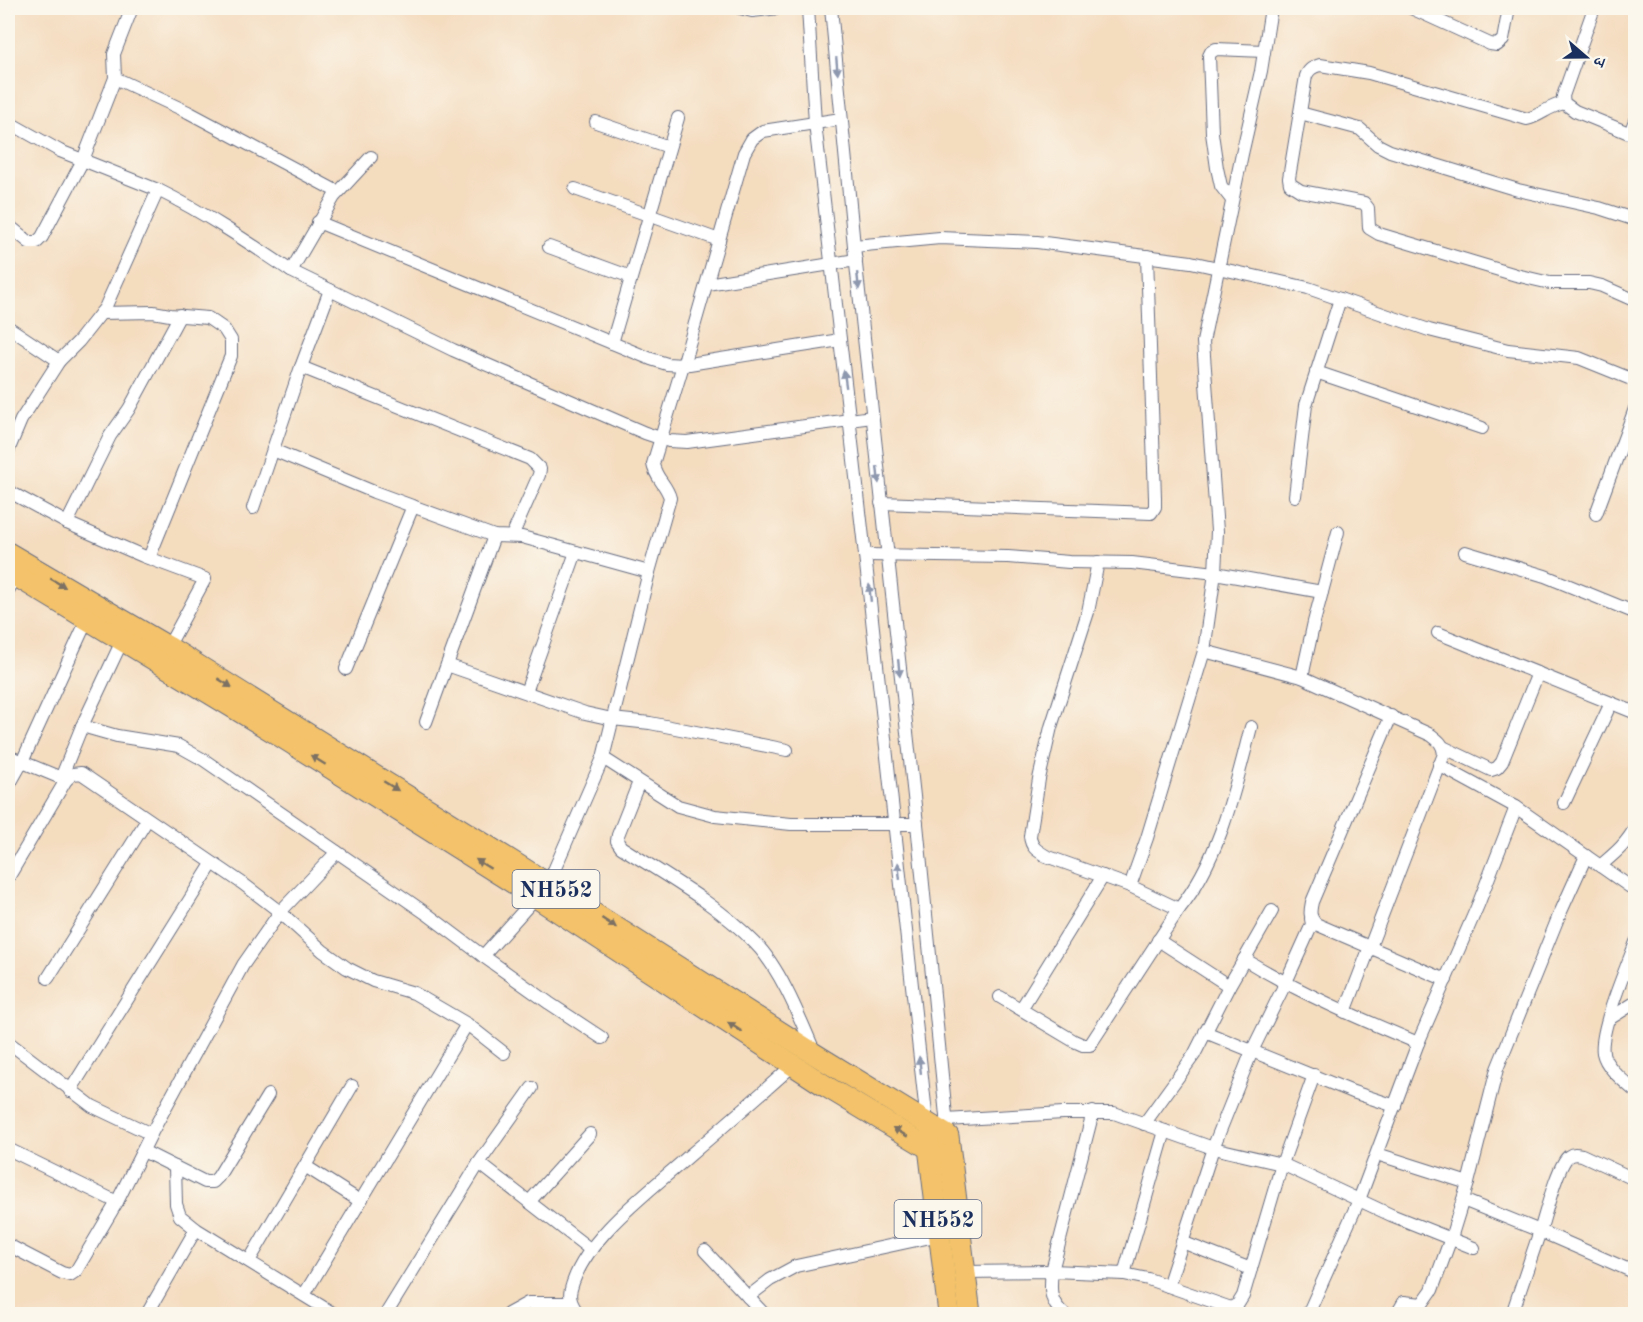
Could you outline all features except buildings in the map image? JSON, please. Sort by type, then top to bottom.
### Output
[{"type":"highway","name":"NH552","points":[[8,553],[168,647],[542,890],[794,1065],[950,1161]]},
{"type":"highway","name":"NH552","points":[[10,579],[87,620],[816,1055],[940,1126],[950,1161],[970,1314]]},
{"type":"highway","name":"NH552","points":[[940,1126],[930,1150],[949,1314]]},
{"type":"street","points":[[8,225],[29,242],[37,242],[42,237],[83,160],[115,78],[114,54],[132,8]]},
{"type":"street","points":[[740,8],[752,11],[778,8]]},
{"type":"street","points":[[808,8],[815,123],[894,824],[940,1126]]},
{"type":"street","points":[[831,8],[886,554],[916,824],[940,1126]]},
{"type":"street","points":[[1130,886],[1204,651],[1215,573],[1217,531],[1203,342],[1264,51],[1270,8]]},
{"type":"street","points":[[1411,8],[1490,44],[1497,45],[1503,40],[1509,8]]},
{"type":"street","points":[[1594,8],[1563,96],[1564,103],[1575,111],[1633,134],[1635,118]]},
{"type":"street","points":[[1232,200],[1221,186],[1217,168],[1212,132],[1209,56],[1216,49],[1264,51]]},
{"type":"street","points":[[1564,103],[1552,106],[1527,119],[1369,74],[1314,66],[1309,70],[1300,113],[1289,178],[1290,184],[1294,188],[1365,203],[1368,208],[1369,228],[1379,234],[1550,283],[1589,283],[1602,286],[1635,301]]},
{"type":"street","points":[[115,78],[188,112],[338,192]]},
{"type":"street","points":[[1300,113],[1360,129],[1378,145],[1390,151],[1518,190],[1599,208],[1635,220]]},
{"type":"street","points":[[612,343],[678,118]]},
{"type":"street","points":[[483,956],[542,890],[603,758],[649,572],[670,498],[668,489],[655,474],[653,464],[744,153],[752,140],[763,131],[841,119]]},
{"type":"street","points":[[8,122],[60,151],[180,201],[235,233],[291,271],[453,350],[645,433],[687,442],[872,417]]},
{"type":"street","points":[[596,122],[669,147]]},
{"type":"street","points":[[291,271],[318,222],[338,192],[371,157]]},
{"type":"street","points":[[575,189],[719,240]]},
{"type":"street","points":[[8,448],[21,420],[59,361],[79,341],[105,308],[158,190]]},
{"type":"street","points":[[318,222],[651,359],[683,366],[840,340]]},
{"type":"street","points":[[854,246],[940,238],[1036,242],[1191,262],[1308,288],[1428,330],[1508,350],[1579,358],[1635,381]]},
{"type":"street","points":[[549,247],[631,277]]},
{"type":"street","points":[[881,503],[1151,513],[1155,507],[1155,498],[1147,256]]},
{"type":"street","points":[[707,284],[856,260]]},
{"type":"street","points":[[253,508],[330,290]]},
{"type":"street","points":[[1295,496],[1306,405],[1340,300]]},
{"type":"street","points":[[101,313],[153,312],[208,318],[224,329],[231,340],[232,348],[227,366],[149,558]]},
{"type":"street","points":[[67,523],[110,436],[129,409],[180,315]]},
{"type":"street","points":[[8,327],[59,361]]},
{"type":"street","points":[[301,367],[530,459],[537,464],[540,469],[539,475],[512,536]]},
{"type":"street","points":[[1316,372],[1482,428]]},
{"type":"street","points":[[1596,514],[1635,405]]},
{"type":"street","points":[[273,450],[494,536],[512,536],[649,572]]},
{"type":"street","points":[[8,490],[67,523],[205,579],[168,647]]},
{"type":"street","points":[[346,669],[413,506]]},
{"type":"street","points":[[1302,677],[1338,532]]},
{"type":"street","points":[[426,722],[494,536]]},
{"type":"street","points":[[526,692],[576,552]]},
{"type":"street","points":[[1465,552],[1545,576],[1635,613]]},
{"type":"street","points":[[865,555],[1008,557],[1132,563],[1215,573],[1322,592]]},
{"type":"street","points":[[1098,562],[1088,612],[1051,727],[1039,779],[1030,836],[1031,844],[1046,856],[1130,886],[1179,909]]},
{"type":"street","points":[[8,786],[22,762],[87,620]]},
{"type":"street","points":[[1438,633],[1635,713]]},
{"type":"street","points":[[8,878],[64,779],[82,726],[122,641]]},
{"type":"street","points":[[1204,651],[1302,677],[1431,735],[1440,741],[1443,747],[1444,754],[1345,1012]]},
{"type":"street","points":[[447,665],[585,713],[661,725],[787,750]]},
{"type":"street","points":[[1443,747],[1491,770],[1497,768],[1502,762],[1538,673]]},
{"type":"street","points":[[1564,803],[1611,703]]},
{"type":"street","points":[[1168,1286],[1213,1148],[1252,1050],[1310,931],[1312,902],[1391,716]]},
{"type":"street","points":[[82,726],[117,736],[178,746],[204,760],[602,1038]]},
{"type":"street","points":[[1000,997],[1074,1041],[1090,1045],[1158,940],[1194,890],[1212,854],[1236,782],[1251,727]]},
{"type":"street","points":[[8,756],[64,779]]},
{"type":"street","points":[[603,758],[678,806],[715,816],[791,824],[916,824]]},
{"type":"street","points":[[1439,765],[1516,807],[1635,891]]},
{"type":"street","points":[[64,779],[81,773],[280,912],[323,951],[346,968],[373,981],[414,993],[466,1024],[504,1053]]},
{"type":"street","points":[[639,782],[617,841],[621,847],[720,913],[756,944],[775,969],[816,1055]]},
{"type":"street","points":[[1308,1314],[1359,1200],[1418,1043],[1446,981],[1516,807]]},
{"type":"street","points":[[48,978],[147,820]]},
{"type":"street","points":[[1600,866],[1630,838],[1635,826]]},
{"type":"street","points":[[8,1245],[62,1274],[70,1275],[76,1271],[117,1202],[151,1134],[243,965],[280,912],[338,852]]},
{"type":"street","points":[[1397,1314],[1404,1302],[1422,1304],[1427,1300],[1451,1239],[1463,1200],[1497,1069],[1558,918],[1586,856]]},
{"type":"street","points":[[70,1091],[212,864]]},
{"type":"street","points":[[1021,1009],[1103,876]]},
{"type":"street","points":[[1144,1124],[1179,1077],[1272,911]]},
{"type":"street","points":[[1311,919],[1316,924],[1446,981]]},
{"type":"street","points":[[1158,940],[1229,986]]},
{"type":"street","points":[[1635,942],[1609,1019],[1603,1053],[1609,1065],[1635,1092]]},
{"type":"street","points":[[1244,959],[1284,983],[1418,1043]]},
{"type":"street","points":[[1609,1019],[1635,1002]]},
{"type":"street","points":[[304,1294],[466,1024]]},
{"type":"street","points":[[1205,1032],[1353,1092],[1395,1106]]},
{"type":"street","points":[[8,1041],[92,1106],[151,1134]]},
{"type":"street","points":[[578,1314],[571,1303],[570,1291],[576,1275],[591,1250],[623,1214],[794,1065]]},
{"type":"street","points":[[964,1272],[1052,1271],[1124,1274],[1148,1279],[1231,1308],[1238,1304],[1243,1296],[1282,1164],[1314,1075]]},
{"type":"street","points":[[249,1261],[352,1086]]},
{"type":"street","points":[[386,1314],[479,1163],[532,1088]]},
{"type":"street","points":[[143,1150],[205,1182],[213,1182],[218,1178],[268,1095]]},
{"type":"street","points":[[940,1126],[1093,1112],[1114,1113],[1213,1148],[1282,1164],[1359,1200],[1474,1248]]},
{"type":"street","points":[[1064,1314],[1051,1298],[1052,1271],[1093,1112]]},
{"type":"street","points":[[1124,1274],[1165,1131]]},
{"type":"street","points":[[529,1202],[590,1134]]},
{"type":"street","points":[[8,1149],[117,1202]]},
{"type":"street","points":[[1377,1154],[1468,1183]]},
{"type":"street","points":[[1512,1314],[1560,1167],[1566,1157],[1574,1154],[1582,1155],[1635,1180]]},
{"type":"street","points":[[479,1163],[591,1250]]},
{"type":"street","points":[[305,1166],[360,1201]]},
{"type":"street","points":[[175,1167],[176,1204],[180,1216],[196,1229],[334,1314]]},
{"type":"street","points":[[1463,1200],[1635,1273]]},
{"type":"street","points":[[153,1312],[196,1229]]},
{"type":"street","points":[[748,1297],[770,1280],[796,1266],[940,1235]]},
{"type":"street","points":[[1182,1242],[1251,1269]]},
{"type":"street","points":[[705,1251],[764,1314]]},
{"type":"street","points":[[508,1314],[528,1303],[571,1303]]}]
